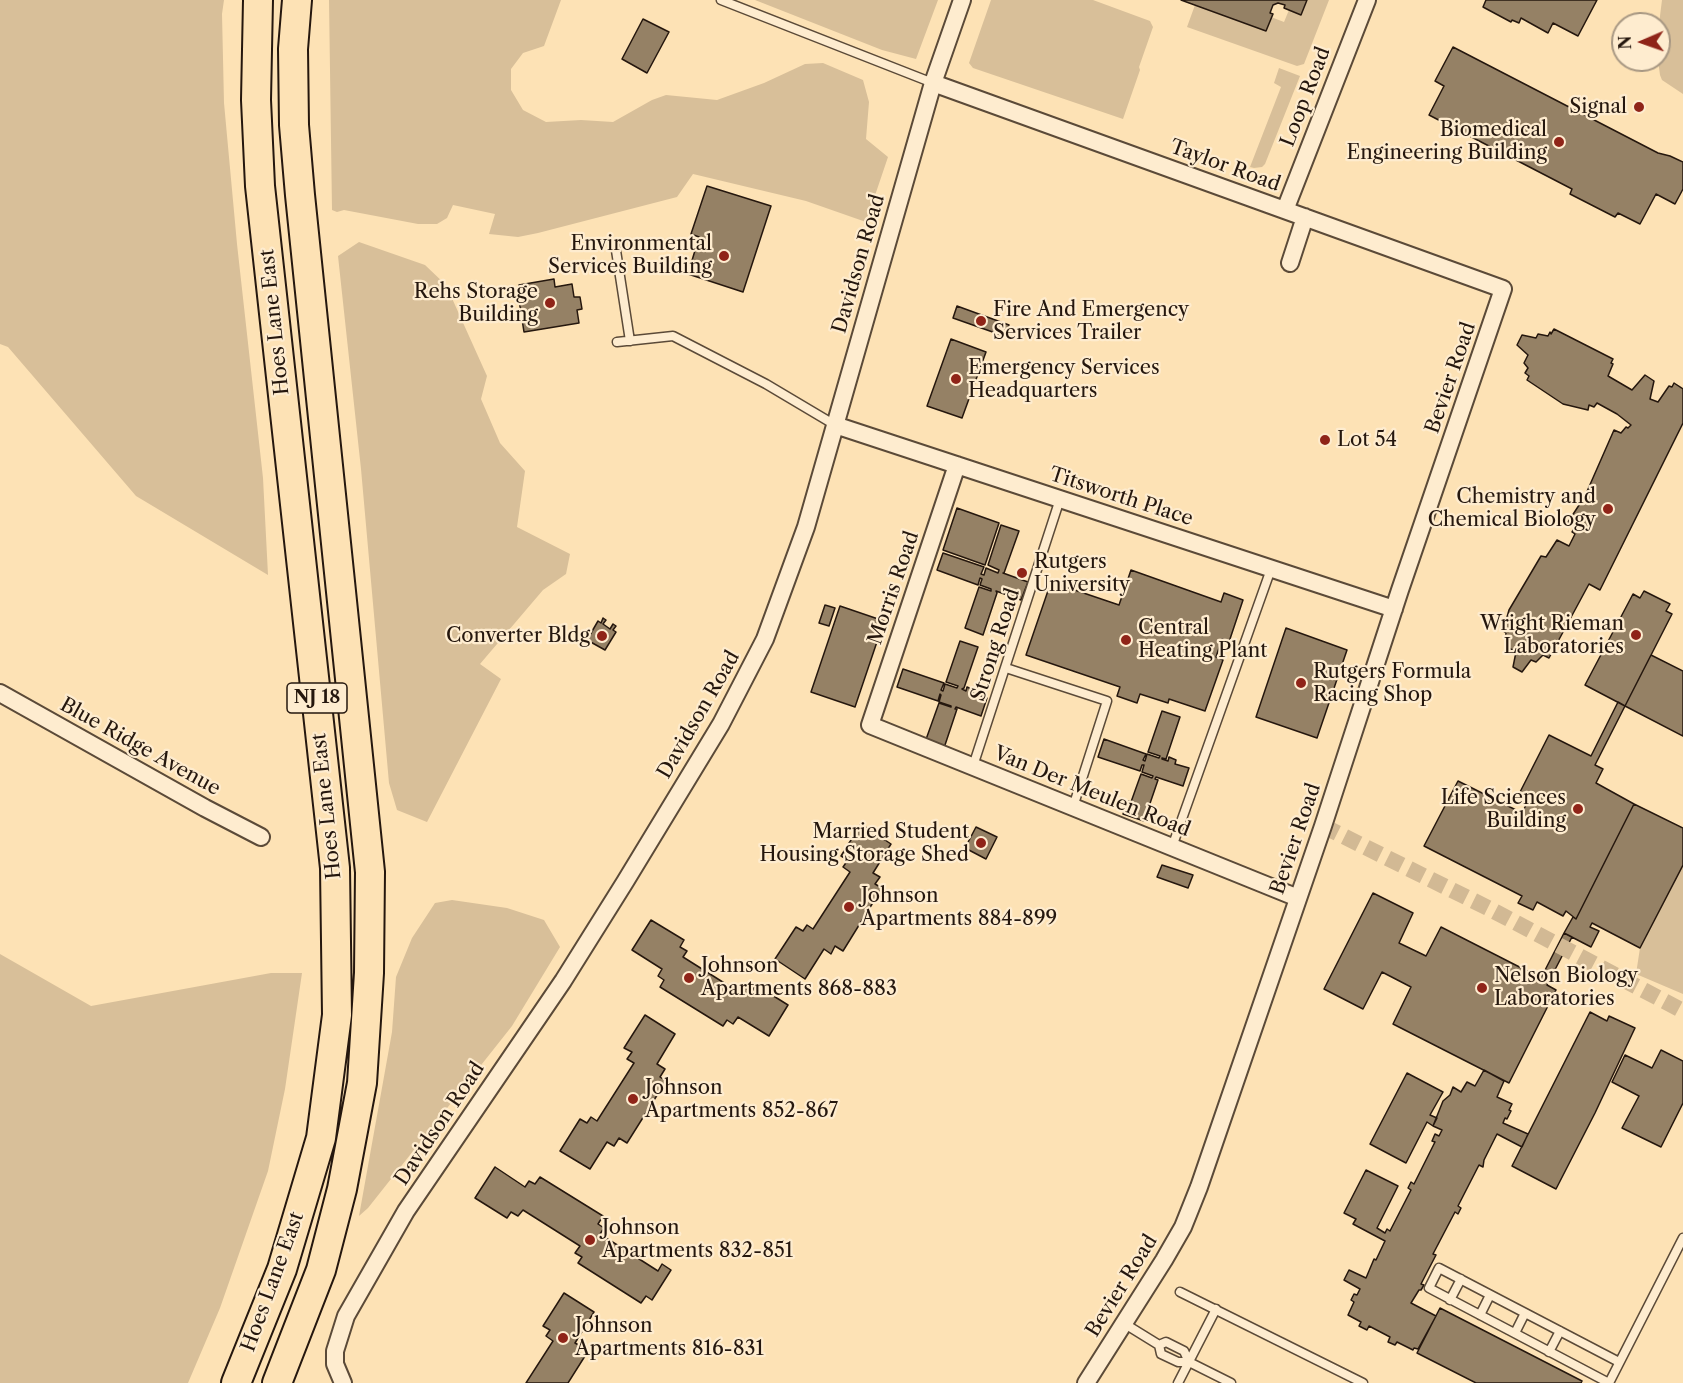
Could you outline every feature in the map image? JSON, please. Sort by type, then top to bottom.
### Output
[{"type":"highway","name":"Hoes Lane East","points":[[236,1383],[282,1269],[321,1138],[337,1015],[335,868],[260,186],[256,100],[258,0]]},
{"type":"highway","name":"Hoes Lane East","points":[[277,1383],[321,1270],[342,1189],[362,1083],[370,917],[370,872],[295,137],[293,49],[297,0]]},
{"type":"street","name":"Davidson Road","points":[[343,1383],[335,1364],[335,1351],[346,1316],[406,1211],[563,981],[625,882],[721,724],[765,639],[806,527],[933,83],[962,0]]},
{"type":"street","name":"Loop Road","points":[[1284,210],[1367,0]]},
{"type":"street","name":"Taylor Road","points":[[933,83],[1503,289]]},
{"type":"street","points":[[1290,263],[1305,217]]},
{"type":"street","name":"Bevier Road","points":[[1086,1383],[1164,1260],[1183,1227],[1195,1197],[1503,289]]},
{"type":"street","name":"Titsworth Place","points":[[835,425],[1394,609]]},
{"type":"street","name":"Morris Road","points":[[870,724],[957,465]]},
{"type":"street","name":"Blue Ridge Avenue","points":[[0,693],[261,837]]},
{"type":"street","name":"Van Der Meulen Road","points":[[870,724],[1298,898]]},
{"type":"lane","points":[[721,0],[933,83]]},
{"type":"lane","points":[[615,244],[630,341]]},
{"type":"lane","points":[[617,342],[673,336],[766,384],[835,425]]},
{"type":"lane","name":"Strong Road","points":[[973,766],[1060,500]]},
{"type":"lane","points":[[1172,847],[1271,569]]},
{"type":"lane","points":[[1006,668],[1107,701],[1072,807]]},
{"type":"lane","points":[[1619,1362],[1439,1268],[1429,1288],[1609,1383],[1683,1238]]},
{"type":"lane","points":[[1450,1300],[1461,1280]]},
{"type":"lane","points":[[1180,1292],[1363,1383]]},
{"type":"lane","points":[[1480,1315],[1491,1295]]},
{"type":"lane","points":[[1179,1383],[1216,1310]]},
{"type":"lane","points":[[1515,1333],[1526,1313]]},
{"type":"lane","points":[[1125,1324],[1159,1345],[1166,1342],[1184,1351],[1189,1362],[1231,1383]]},
{"type":"lane","points":[[1549,1352],[1560,1331]]},
{"type":"shaded area","points":[[0,0],[224,0],[222,14],[224,103],[263,478],[268,575],[136,496],[8,347],[0,344]]},
{"type":"shaded area","points":[[329,0],[561,0],[544,46],[523,53],[511,69],[511,90],[523,110],[546,122],[581,120],[613,122],[652,100],[666,95],[717,100],[764,83],[805,64],[823,63],[863,80],[869,102],[866,139],[888,157],[866,222],[806,201],[693,174],[677,197],[518,237],[489,234],[495,214],[453,205],[447,218],[437,224],[418,224],[344,210],[337,212],[332,210]]},
{"type":"shaded area","points":[[755,0],[938,0],[916,59],[882,50]]},
{"type":"shaded area","points":[[991,0],[1093,0],[1150,21],[1153,27],[1123,119],[973,68],[969,63]]},
{"type":"shaded area","points":[[1307,0],[1329,0],[1304,64],[1297,66],[1187,27],[1195,5],[1266,31],[1271,17],[1284,22],[1289,10],[1301,15]]},
{"type":"shaded area","points":[[1662,0],[1683,0],[1683,94],[1662,80],[1660,75],[1660,72],[1671,72],[1671,12],[1660,12]]},
{"type":"shaded area","points":[[1279,68],[1300,76],[1265,164],[1262,167],[1250,167],[1281,87],[1274,83]]},
{"type":"shaded area","points":[[359,242],[425,265],[446,285],[487,376],[481,399],[500,443],[525,471],[517,527],[570,554],[566,574],[543,590],[480,664],[501,679],[427,822],[397,810],[389,783],[361,469],[338,256]]},
{"type":"shaded area","points":[[1683,865],[1683,994],[1636,974],[1640,948]]},
{"type":"shaded area","points":[[452,900],[507,908],[544,920],[560,947],[512,1026],[368,1208],[359,1216],[392,1032],[396,977],[412,938],[435,903]]},
{"type":"shaded area","points":[[0,954],[91,1006],[271,973],[302,973],[285,1089],[268,1171],[220,1308],[188,1383],[0,1383]]},
{"type":"building","points":[[1181,0],[1307,0],[1301,15],[1284,8],[1285,5],[1278,3],[1273,5],[1270,13],[1273,14],[1266,31]]},
{"type":"building","points":[[1486,0],[1597,0],[1578,36],[1553,23],[1548,33],[1521,18],[1519,23],[1512,20],[1511,22],[1483,7]]},
{"type":"building","points":[[643,19],[669,32],[647,73],[622,59]]},
{"type":"building","name":"Biomedical Engineering Building","points":[[1453,47],[1658,153],[1683,162],[1683,189],[1675,204],[1656,194],[1640,224],[1618,213],[1615,217],[1570,194],[1572,189],[1429,115],[1444,86],[1435,81]]},
{"type":"building","name":"Environmental Services Building","points":[[707,186],[771,206],[743,292],[688,274],[699,237],[691,234]]},
{"type":"building","name":"Rehs Storage Building","points":[[554,279],[555,287],[572,284],[574,297],[580,297],[582,309],[577,310],[579,323],[524,332],[518,294],[520,294],[519,285]]},
{"type":"building","name":"Fire And Emergency Services Trailer","points":[[957,306],[1009,325],[1004,336],[953,318]]},
{"type":"building","name":"Chemistry and Chemical Biology","points":[[1554,329],[1613,359],[1608,376],[1632,390],[1645,375],[1654,381],[1650,399],[1658,402],[1669,386],[1672,387],[1674,383],[1683,389],[1683,423],[1600,590],[1589,584],[1549,658],[1543,655],[1536,662],[1531,660],[1522,672],[1513,667],[1516,652],[1507,647],[1506,633],[1503,631],[1509,610],[1541,556],[1546,557],[1557,540],[1569,546],[1575,534],[1572,532],[1575,526],[1568,522],[1585,496],[1614,430],[1621,433],[1631,425],[1597,403],[1594,407],[1589,405],[1588,410],[1563,404],[1527,380],[1529,376],[1525,373],[1528,368],[1524,363],[1528,355],[1517,345],[1522,335],[1536,338],[1538,334],[1548,336]]},
{"type":"building","name":"Emergency Services Headquarters","points":[[951,339],[986,352],[962,418],[927,406]]},
{"type":"building","points":[[957,508],[999,523],[985,565],[943,550]]},
{"type":"building","points":[[1001,525],[1019,531],[1003,573],[1028,582],[1021,600],[996,591],[983,635],[965,628],[979,587],[991,591],[991,589],[980,585],[982,579],[980,578],[978,585],[937,570],[943,553],[984,567],[981,574],[984,575],[986,568],[998,573],[999,570],[988,565]]},
{"type":"building","name":"Central Heating Plant","points":[[1131,570],[1221,602],[1224,593],[1243,600],[1229,642],[1222,639],[1216,657],[1223,660],[1205,711],[1169,699],[1168,703],[1140,694],[1137,703],[1117,696],[1120,687],[1026,655],[1051,582],[1119,605]]},
{"type":"building","name":"Wright Rieman Laboratories","points":[[1644,591],[1670,604],[1666,611],[1672,614],[1625,706],[1585,685],[1633,594],[1640,598]]},
{"type":"building","points":[[825,605],[835,608],[829,626],[819,623]]},
{"type":"building","points":[[840,606],[884,621],[855,707],[811,692]]},
{"type":"building","name":"Converter Bldg","points":[[603,618],[606,620],[603,624],[610,629],[613,624],[616,626],[613,630],[616,632],[605,650],[587,640],[598,621],[601,623]]},
{"type":"building","name":"Rutgers Formula Racing Shop","points":[[1286,628],[1347,650],[1317,738],[1256,717]]},
{"type":"building","points":[[960,641],[978,647],[962,689],[966,691],[967,687],[974,690],[973,693],[987,698],[981,716],[956,707],[943,751],[924,745],[939,703],[951,706],[939,702],[940,694],[938,701],[897,687],[903,669],[944,683],[941,690],[943,691],[945,684],[957,688],[958,686],[946,682]]},
{"type":"building","name":"Wright Rieman Laboratories","points":[[1651,655],[1683,671],[1683,736],[1625,706]]},
{"type":"building","name":"Life Sciences Building","points":[[1618,702],[1625,706],[1595,765],[1603,769],[1596,783],[1634,804],[1576,919],[1566,911],[1563,916],[1537,902],[1533,910],[1518,903],[1522,896],[1424,846],[1458,781],[1522,813],[1527,803],[1517,798],[1549,735],[1591,756]]},
{"type":"building","points":[[1162,711],[1180,717],[1166,759],[1162,759],[1168,761],[1169,757],[1176,760],[1175,764],[1189,768],[1183,786],[1156,777],[1155,779],[1158,780],[1144,821],[1123,814],[1128,801],[1131,802],[1141,774],[1152,778],[1153,776],[1142,772],[1144,765],[1140,771],[1098,757],[1104,739],[1146,754],[1143,760],[1145,761],[1147,754],[1159,758],[1160,756],[1148,752]]},
{"type":"building","points":[[1634,804],[1683,828],[1683,865],[1640,948],[1592,923],[1590,927],[1599,931],[1591,947],[1564,933],[1573,917],[1576,919]]},
{"type":"building","name":"Johnson Apartments 884-899","points":[[861,824],[891,844],[873,873],[880,877],[875,884],[882,888],[843,951],[835,946],[831,954],[824,949],[805,979],[775,959],[796,927],[803,931],[807,925],[813,929],[850,872],[843,867],[848,860],[841,856]]},
{"type":"building","name":"Married Student Housing Storage Shed","points":[[976,827],[997,837],[986,859],[965,848]]},
{"type":"building","points":[[1162,865],[1193,875],[1188,888],[1157,877]]},
{"type":"building","name":"Nelson Biology Laboratories","points":[[1373,893],[1413,913],[1399,943],[1426,956],[1441,927],[1541,978],[1564,933],[1572,937],[1547,985],[1556,990],[1509,1083],[1393,1024],[1411,987],[1382,972],[1363,1009],[1324,989]]},
{"type":"building","name":"Johnson Apartments 868-883","points":[[651,920],[684,940],[680,947],[687,951],[683,957],[737,991],[741,985],[751,992],[756,985],[788,1005],[769,1036],[738,1017],[733,1024],[727,1020],[723,1026],[660,987],[664,980],[658,976],[662,969],[632,950]]},
{"type":"building","name":"Nelson Biology Laboratories","points":[[1590,1012],[1607,1021],[1609,1016],[1635,1028],[1556,1189],[1512,1166]]},
{"type":"building","name":"Johnson Apartments 852-867","points":[[645,1015],[675,1034],[657,1064],[665,1069],[660,1077],[666,1081],[627,1143],[619,1138],[614,1146],[607,1142],[590,1169],[560,1151],[580,1119],[587,1123],[591,1117],[597,1121],[634,1063],[627,1059],[632,1052],[624,1048]]},
{"type":"building","name":"Nelson Biology Laboratories","points":[[1661,1050],[1683,1061],[1683,1103],[1661,1147],[1622,1128],[1639,1096],[1612,1082],[1625,1055],[1652,1068]]},
{"type":"building","points":[[1484,1070],[1504,1081],[1497,1097],[1512,1104],[1509,1110],[1511,1111],[1503,1123],[1528,1134],[1522,1147],[1497,1134],[1484,1160],[1483,1167],[1479,1165],[1458,1206],[1461,1208],[1458,1214],[1455,1212],[1433,1254],[1436,1255],[1421,1284],[1424,1285],[1411,1303],[1436,1316],[1418,1349],[1413,1350],[1397,1342],[1395,1345],[1388,1342],[1390,1337],[1369,1326],[1367,1330],[1359,1326],[1361,1322],[1348,1315],[1354,1302],[1351,1300],[1360,1289],[1344,1280],[1349,1270],[1366,1278],[1385,1241],[1353,1224],[1356,1219],[1344,1213],[1366,1170],[1398,1186],[1377,1228],[1385,1233],[1387,1229],[1390,1231],[1411,1190],[1408,1188],[1411,1182],[1414,1184],[1435,1142],[1432,1141],[1435,1134],[1439,1136],[1442,1130],[1433,1126],[1443,1101],[1450,1095],[1453,1087],[1461,1092],[1467,1082],[1475,1086]]},
{"type":"building","points":[[1407,1073],[1443,1092],[1430,1115],[1437,1118],[1433,1126],[1427,1122],[1406,1163],[1370,1144]]},
{"type":"building","name":"Johnson Apartments 832-851","points":[[495,1167],[525,1187],[529,1181],[535,1184],[540,1177],[603,1216],[598,1224],[604,1228],[600,1234],[658,1271],[662,1264],[671,1270],[652,1300],[646,1296],[641,1303],[578,1263],[582,1257],[575,1253],[580,1246],[523,1210],[518,1216],[511,1212],[507,1218],[475,1198]]},
{"type":"building","name":"Johnson Apartments 816-831","points":[[564,1293],[594,1312],[575,1343],[582,1347],[578,1352],[585,1356],[568,1383],[526,1383],[553,1341],[546,1336],[550,1330],[543,1326]]},
{"type":"building","points":[[1440,1308],[1582,1381],[1581,1383],[1476,1383],[1417,1353]]},
{"type":"tunnel","points":[[1323,826],[1490,909],[1683,1011]]},
{"type":"place","name":"Signal","points":[[1639,107]]},
{"type":"place","name":"Biomedical Engineering Building","points":[[1559,142]]},
{"type":"place","name":"Environmental Services Building","points":[[724,256]]},
{"type":"place","name":"Rehs Storage Building","points":[[550,303]]},
{"type":"place","name":"Fire And Emergency Services Trailer","points":[[981,321]]},
{"type":"place","name":"Emergency Services Headquarters","points":[[956,379]]},
{"type":"place","name":"Lot 54","points":[[1325,440]]},
{"type":"place","name":"Chemistry and Chemical Biology","points":[[1608,509]]},
{"type":"place","name":"Rutgers University","points":[[1022,573]]},
{"type":"place","name":"Wright Rieman Laboratories","points":[[1636,635]]},
{"type":"place","name":"Converter Bldg","points":[[602,636]]},
{"type":"place","name":"Central Heating Plant","points":[[1126,640]]},
{"type":"place","name":"Rutgers Formula Racing Shop","points":[[1301,683]]},
{"type":"place","name":"Life Sciences Building","points":[[1578,809]]},
{"type":"place","name":"Married Student Housing Storage Shed","points":[[981,843]]},
{"type":"place","name":"Johnson Apartments 884-899","points":[[849,907]]},
{"type":"place","name":"Johnson Apartments 868-883","points":[[689,978]]},
{"type":"place","name":"Nelson Biology Laboratories","points":[[1482,988]]},
{"type":"place","name":"Johnson Apartments 852-867","points":[[633,1099]]},
{"type":"place","name":"Johnson Apartments 832-851","points":[[590,1240]]},
{"type":"place","name":"Johnson Apartments 816-831","points":[[563,1338]]}]
